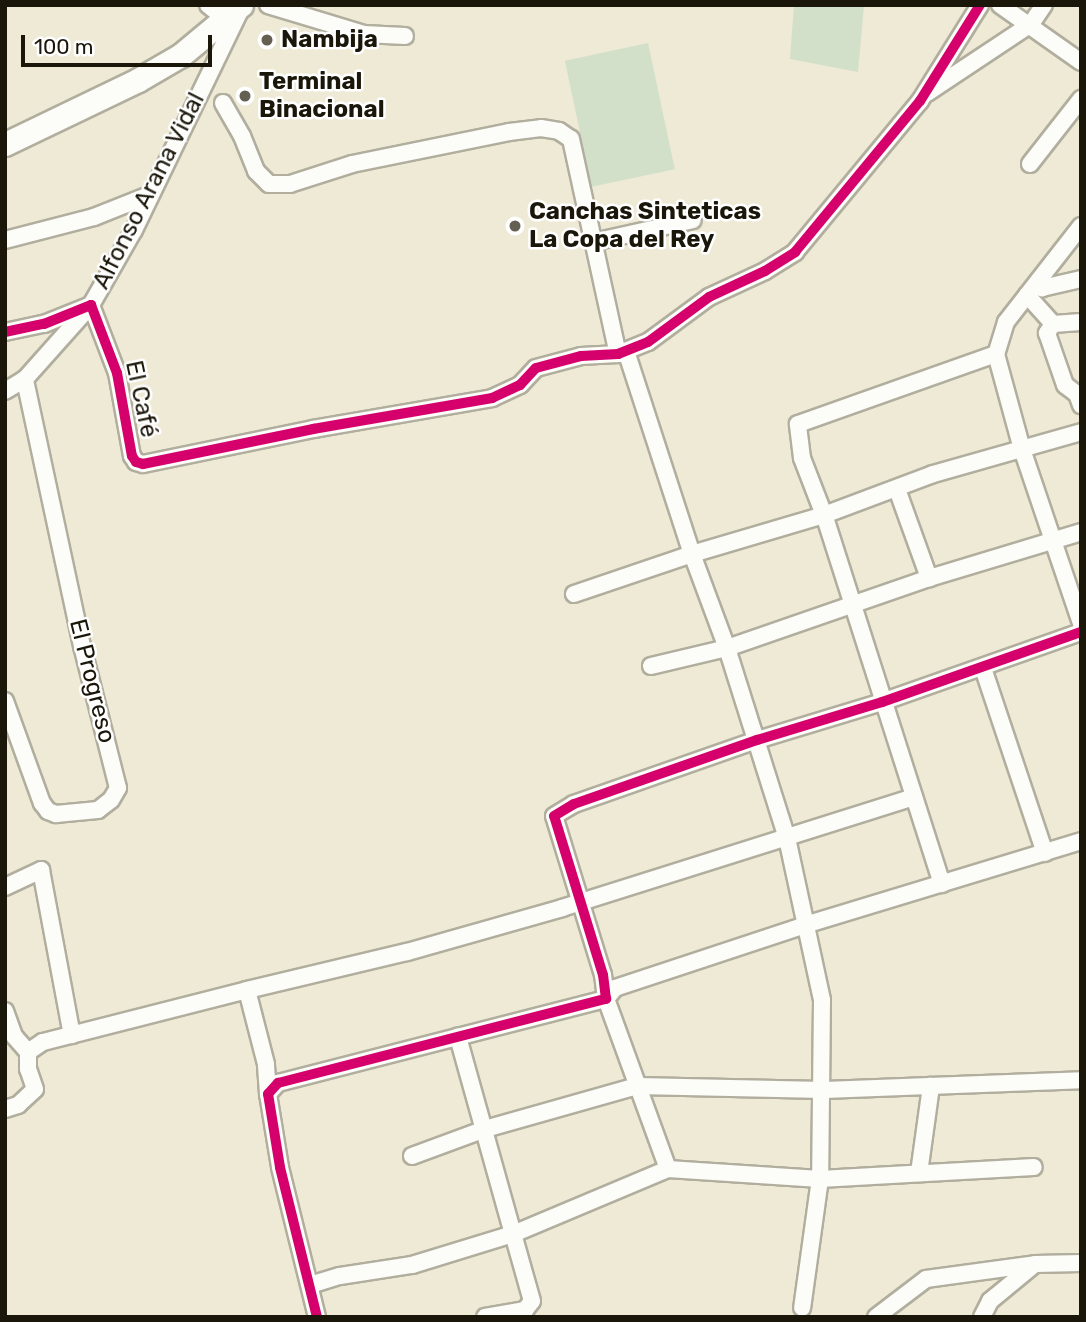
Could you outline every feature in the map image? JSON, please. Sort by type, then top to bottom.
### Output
[{"type":"highway","points":[[5,144],[138,80],[181,55],[229,9]]},
{"type":"street","points":[[268,5],[364,34],[405,36]]},
{"type":"street","points":[[622,353],[648,342],[709,297],[765,271],[795,252],[923,95],[980,5]]},
{"type":"street","points":[[1000,5],[1031,24],[1081,62]]},
{"type":"street","points":[[923,95],[1031,24],[1044,5]]},
{"type":"street","name":"Alfonso Arana Vidal","points":[[5,391],[25,379],[91,305],[134,230],[229,9]]},
{"type":"street","points":[[1030,164],[1081,99]]},
{"type":"street","points":[[223,103],[242,136],[256,172],[269,184],[290,184],[352,164],[509,132],[541,128],[559,131],[571,139],[593,242],[622,353],[757,740],[787,838],[808,924],[822,1000],[824,1090],[820,1179],[802,1308]]},
{"type":"street","points":[[5,240],[94,217],[149,195]]},
{"type":"street","points":[[593,242],[693,220]]},
{"type":"street","points":[[1081,226],[1006,322],[996,354],[1022,449],[1081,623]]},
{"type":"street","points":[[1038,280],[1042,288],[1081,279]]},
{"type":"street","points":[[1027,295],[1053,324]]},
{"type":"street","points":[[5,332],[44,324],[91,305]]},
{"type":"street","name":"El Café","points":[[91,305],[117,373],[136,463],[143,464],[313,429],[492,398],[520,385],[536,368],[581,356],[622,353]]},
{"type":"street","points":[[1053,324],[1081,322]]},
{"type":"street","points":[[1053,324],[1047,333],[1065,385],[1077,394],[1081,405]]},
{"type":"street","points":[[942,884],[824,515],[802,458],[798,424],[996,354]]},
{"type":"street","name":"El Progreso","points":[[5,701],[42,803],[48,811],[56,814],[98,810],[111,800],[118,788],[82,646],[25,379]]},
{"type":"street","points":[[574,594],[692,554],[824,515],[933,474],[1081,432]]},
{"type":"street","points":[[897,489],[929,578]]},
{"type":"street","points":[[651,666],[727,648],[929,578],[1081,532]]},
{"type":"street","points":[[668,1169],[606,999],[603,975],[554,816],[575,804],[757,740],[883,702],[1081,632]]},
{"type":"street","points":[[983,668],[1045,853]]},
{"type":"street","points":[[28,1052],[43,1042],[407,952],[579,903],[914,797]]},
{"type":"street","points":[[268,1094],[278,1083],[606,999],[615,988],[808,924],[1081,841]]},
{"type":"street","points":[[5,887],[41,870],[60,957],[72,1035]]},
{"type":"street","points":[[247,990],[266,1064],[280,1167],[317,1317]]},
{"type":"street","points":[[5,1011],[14,1036],[28,1052],[28,1069],[35,1088],[18,1105],[5,1109]]},
{"type":"street","points":[[458,1037],[532,1301],[525,1310],[485,1317]]},
{"type":"street","points":[[412,1156],[485,1129],[637,1086],[824,1090],[1081,1080]]},
{"type":"street","points":[[919,1173],[931,1086]]},
{"type":"street","points":[[310,1285],[340,1276],[412,1265],[513,1234],[668,1169],[820,1179],[1034,1167]]},
{"type":"street","points":[[876,1317],[926,1279],[1035,1264],[1081,1263]]},
{"type":"street","points":[[982,1317],[990,1301],[1035,1264]]},
{"type":"green space","points":[[794,5],[864,5],[858,72],[790,59]]},
{"type":"green space","points":[[648,43],[675,169],[592,187],[565,61]]},
{"type":"cycle path","points":[[5,332],[44,324],[91,305],[117,373],[132,456],[136,462],[143,464],[313,429],[492,398],[520,385],[536,368],[581,356],[618,354],[648,342],[709,297],[765,271],[795,252],[920,101],[980,5]]},
{"type":"cycle path","points":[[317,1317],[280,1167],[268,1094],[278,1083],[606,999],[603,975],[554,816],[574,804],[757,740],[882,702],[1081,632]]},
{"type":"place","name":"Nambija","points":[[267,40]]},
{"type":"place","name":"Terminal Binacional","points":[[245,96]]},
{"type":"place","name":"Canchas Sinteticas La Copa del Rey","points":[[515,226]]}]
